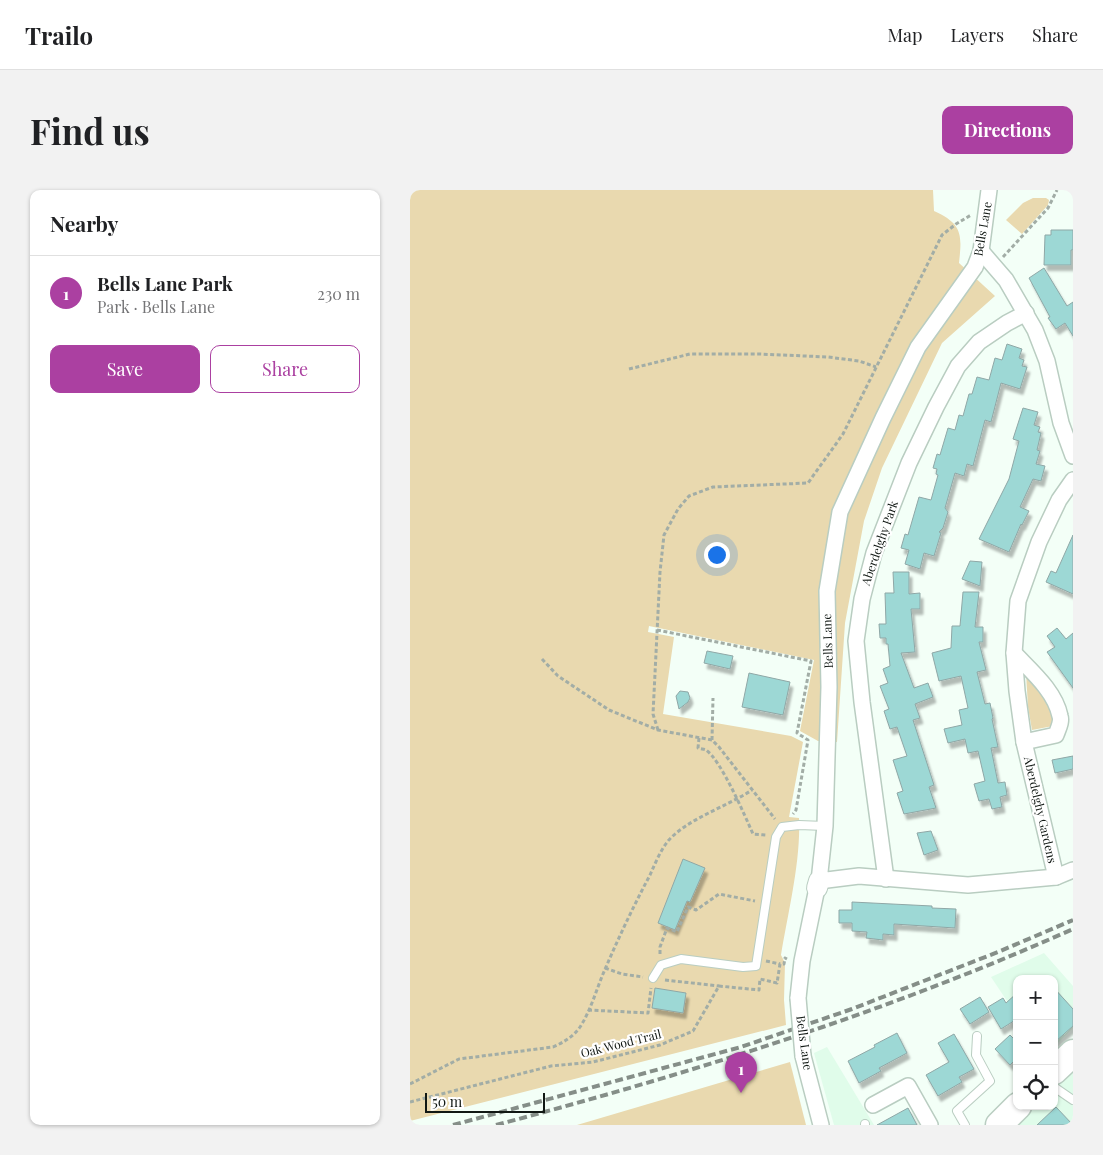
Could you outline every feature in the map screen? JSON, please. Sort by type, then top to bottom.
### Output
[{"type":"highway","points":[[1058,1067],[1073,1053]]},
{"type":"highway","points":[[999,1125],[1014,1110]]},
{"type":"street","name":"Bells Lane","points":[[822,1125],[803,1056],[798,998],[802,960],[818,884],[825,826],[830,688],[826,592],[840,512],[918,347],[975,267],[981,251],[989,190]]},
{"type":"street","points":[[981,251],[1006,280],[1035,330],[1047,361],[1061,423],[1073,456]]},
{"type":"street","name":"Aberdelghy Park","points":[[886,879],[862,702],[856,641],[862,599],[874,553],[908,463],[958,366],[979,342],[1026,313]]},
{"type":"street","name":"Aberdelghy Gardens","points":[[1056,877],[1024,742],[1014,653],[1018,601],[1039,542],[1060,500],[1073,480]]},
{"type":"street","name":"Aberdelghy Gardens","points":[[1014,653],[1050,693],[1060,717],[1060,725],[1056,735],[1024,742]]},
{"type":"street","points":[[818,884],[859,876],[968,885],[1056,877],[1073,870]]},
{"type":"street","points":[[873,1105],[908,1086],[930,1125]]},
{"type":"lane","points":[[653,978],[661,965],[681,958],[743,967],[756,966],[776,837],[785,826],[825,826]]},
{"type":"lane","points":[[965,1125],[957,1111],[990,1081],[976,1055],[978,1036]]},
{"type":"lane","points":[[1058,1090],[1073,1100]]},
{"type":"path","points":[[995,267],[1048,208],[1057,190]]},
{"type":"path","points":[[658,730],[653,714],[660,572],[664,535],[678,509],[689,496],[713,487],[808,483],[843,434],[942,235],[956,224],[987,206]]},
{"type":"path","points":[[629,369],[690,354],[828,357],[859,361],[876,367]]},
{"type":"path","points":[[542,659],[558,676],[609,710],[658,730],[712,740],[720,747],[752,790],[785,826],[796,810],[808,740],[796,733],[811,661],[657,630]]},
{"type":"path","points":[[712,740],[713,698]]},
{"type":"path","points":[[699,738],[698,748],[706,750],[713,757],[738,799],[752,834],[776,837]]},
{"type":"path","points":[[410,1084],[459,1059],[553,1047],[567,1041],[580,1026],[605,968],[666,844],[674,834],[686,825],[752,790]]},
{"type":"path","points":[[661,965],[660,947],[667,928],[677,932],[688,907],[696,910],[719,894],[766,903]]},
{"type":"path","points":[[605,968],[622,974],[759,990],[760,979],[777,983],[780,964],[784,964],[784,961]]},
{"type":"path","points":[[588,1010],[648,1013],[653,978]]},
{"type":"path","name":"Oak Wood Trail","points":[[410,1102],[550,1066],[593,1062],[660,1045],[692,1031],[719,986]]},
{"type":"shaded area","points":[[410,190],[933,190],[934,211],[951,221],[958,231],[960,238],[959,263],[995,296],[942,343],[882,468],[864,521],[845,623],[837,742],[818,741],[800,731],[814,660],[649,626],[648,632],[674,637],[663,714],[791,736],[803,742],[789,817],[799,818],[799,834],[796,869],[781,955],[785,963],[784,1000],[786,1025],[410,1121]]},
{"type":"shaded area","points":[[1033,198],[1046,198],[1049,200],[1048,205],[1022,234],[1006,220],[1023,203]]},
{"type":"shaded area","points":[[1026,673],[1046,696],[1056,718],[1053,726],[1032,730],[1028,707]]},
{"type":"shaded area","points":[[1044,953],[1073,986],[1073,1028],[1058,1043],[1058,975],[1013,975],[1013,1010],[991,977]]},
{"type":"shaded area","points":[[827,1047],[874,1125],[834,1125],[814,1053]]},
{"type":"shaded area","points":[[790,1062],[806,1125],[577,1125]]},
{"type":"shaded area","points":[[1073,1070],[1073,1125],[1014,1125],[1028,1110],[1058,1110],[1058,1083]]},
{"type":"building","points":[[1051,230],[1073,230],[1071,265],[1044,265],[1045,235],[1051,235]]},
{"type":"building","points":[[1044,268],[1067,306],[1073,302],[1073,336],[1065,323],[1056,329],[1048,318],[1050,317],[1029,278]]},
{"type":"building","points":[[1007,344],[1022,349],[1019,358],[1024,360],[1022,366],[1027,367],[1020,389],[1001,383],[991,422],[985,420],[973,466],[967,464],[964,476],[955,473],[945,508],[948,512],[943,528],[939,532],[941,533],[934,556],[924,553],[920,569],[905,564],[909,550],[901,548],[905,534],[908,535],[919,497],[931,500],[938,475],[936,474],[937,469],[933,468],[937,454],[940,455],[948,428],[955,430],[959,415],[963,416],[969,394],[972,394],[977,377],[989,380],[995,358],[1002,360]]},
{"type":"building","points":[[1023,408],[1038,412],[1034,425],[1040,427],[1038,432],[1041,433],[1037,450],[1040,451],[1036,464],[1045,466],[1041,481],[1033,479],[1020,507],[1029,511],[1009,552],[979,539],[1009,479],[1019,441],[1013,439]]},
{"type":"building","points":[[1073,535],[1073,594],[1046,582],[1051,571],[1056,573]]},
{"type":"building","points":[[970,561],[982,562],[980,586],[962,579]]},
{"type":"building","points":[[893,572],[909,572],[909,594],[920,593],[920,609],[911,609],[915,652],[901,653],[914,688],[928,683],[933,697],[915,704],[920,718],[913,720],[934,785],[929,787],[936,808],[904,814],[897,793],[903,791],[893,760],[907,756],[897,727],[890,729],[884,711],[889,709],[880,686],[888,683],[883,669],[890,666],[888,644],[886,644],[886,638],[880,638],[879,624],[886,624],[885,593],[894,593]]},
{"type":"building","points":[[963,592],[979,592],[975,627],[983,627],[983,642],[979,642],[986,670],[977,672],[985,704],[990,703],[993,718],[998,747],[991,748],[998,783],[1005,782],[1007,795],[1000,797],[1002,807],[992,809],[989,799],[979,801],[974,784],[985,781],[978,751],[968,753],[965,739],[948,743],[944,729],[962,725],[959,710],[968,708],[961,676],[939,681],[932,653],[951,648],[952,626],[960,626]]},
{"type":"building","points":[[1057,628],[1066,639],[1073,633],[1073,688],[1047,652],[1055,647],[1047,636]]},
{"type":"building","points":[[707,651],[733,656],[730,669],[704,663]]},
{"type":"building","points":[[749,673],[790,682],[783,715],[742,707]]},
{"type":"building","points":[[680,691],[688,692],[690,698],[679,709],[676,696]]},
{"type":"building","points":[[1073,756],[1073,769],[1055,773],[1052,760]]},
{"type":"building","points":[[931,831],[938,850],[924,855],[917,833]]},
{"type":"building","points":[[683,859],[705,868],[690,902],[687,901],[675,930],[658,923]]},
{"type":"building","points":[[852,902],[956,909],[955,928],[894,924],[894,935],[883,934],[883,940],[866,938],[867,932],[852,931],[852,923],[839,923],[839,910],[852,910]]},
{"type":"building","points":[[655,988],[686,993],[683,1013],[652,1008]]},
{"type":"building","points":[[1058,992],[1073,1009],[1073,1026],[1058,1039]]},
{"type":"building","points":[[980,997],[989,1012],[970,1024],[960,1009]]},
{"type":"building","points":[[1013,997],[1013,1022],[1001,1029],[988,1007],[1003,998],[1006,1003]]},
{"type":"building","points":[[897,1033],[907,1053],[879,1068],[881,1071],[859,1083],[848,1061]]},
{"type":"building","points":[[954,1034],[974,1069],[959,1077],[962,1082],[938,1096],[926,1075],[949,1062],[938,1043]]},
{"type":"building","points":[[1010,1035],[1013,1038],[1013,1062],[1010,1065],[995,1049]]},
{"type":"building","points":[[908,1108],[917,1125],[877,1125]]},
{"type":"building","points":[[1058,1109],[1073,1125],[1037,1125],[1053,1110]]},
{"type":"railway","points":[[453,1125],[741,1047],[852,1009],[998,952],[1073,920]]},
{"type":"railway","points":[[496,1125],[643,1084],[788,1039],[932,987],[1073,929]]},
{"type":"place","name":"Bells Lane Park","points":[[741,1093]]}]
